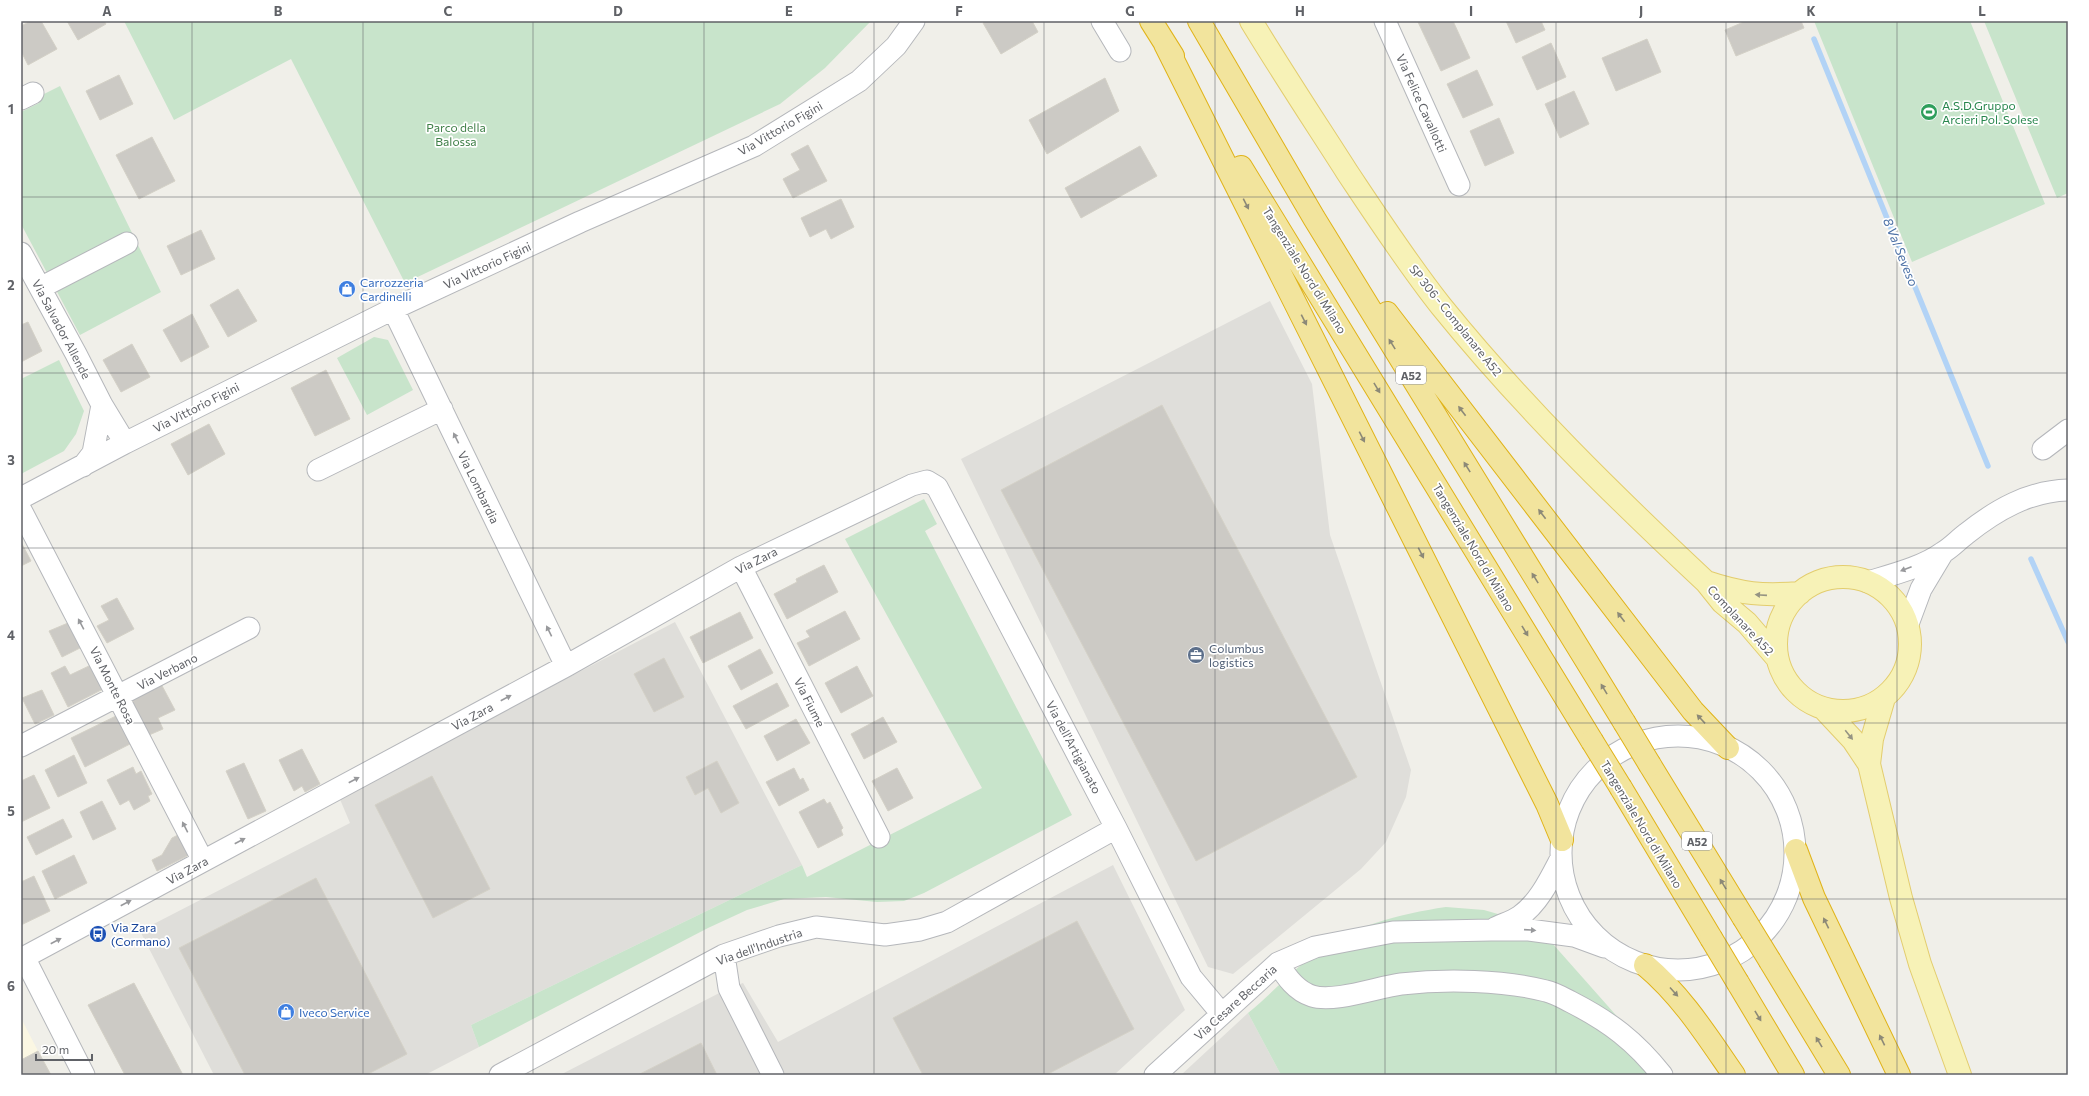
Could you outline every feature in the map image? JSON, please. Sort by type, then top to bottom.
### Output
[{"type":"highway","name":"Tangenziale Nord di Milano","points":[[1151,21],[1592,741],[1793,1075]]},
{"type":"highway","name":"A52","points":[[1199,21],[1314,218],[1839,1075]]},
{"type":"highway","points":[[1165,44],[1543,797],[1562,849]]},
{"type":"highway","points":[[1314,218],[1672,685],[1693,711],[1728,748]]},
{"type":"highway","points":[[1796,850],[1814,898],[1899,1075]]},
{"type":"highway","points":[[1645,965],[1663,981],[1686,1006],[1734,1075]]},
{"type":"main road","name":"SP 306 - Complanare A52","points":[[1251,21],[1282,72],[1408,263],[1441,306],[1533,411],[1706,582]]},
{"type":"main road","points":[[1832,578],[1857,578],[1868,582],[1884,591],[1897,603],[1908,624],[1910,652],[1908,665],[1898,683],[1884,698],[1874,704],[1856,710],[1837,711],[1824,709],[1813,705],[1794,690],[1786,681],[1777,658],[1777,634],[1784,611],[1800,593],[1810,586],[1832,578]]},
{"type":"main road","name":"Complanare A52","points":[[1706,582],[1734,591],[1757,595],[1800,593]]},
{"type":"main road","name":"Complanare A52","points":[[1706,582],[1722,602],[1748,624],[1777,658]]},
{"type":"main road","points":[[1869,764],[1872,739],[1884,698]]},
{"type":"main road","points":[[1824,709],[1853,740],[1869,764],[1920,964],[1960,1075]]},
{"type":"street","name":"Via Vittorio Figini","points":[[21,498],[125,443],[393,309],[580,222],[754,146],[859,81],[896,46],[914,21]]},
{"type":"street","points":[[1102,21],[1120,52]]},
{"type":"street","name":"Via Felice Cavallotti","points":[[1385,21],[1459,185]]},
{"type":"street","points":[[40,288],[127,243]]},
{"type":"street","name":"Via Salvador Allende","points":[[21,253],[102,405],[125,443]]},
{"type":"street","name":"Via Lombardia","points":[[393,309],[566,666]]},
{"type":"street","points":[[83,466],[93,453],[102,405]]},
{"type":"street","points":[[318,470],[442,409]]},
{"type":"street","points":[[2043,449],[2068,430]]},
{"type":"street","name":"Via Zara","points":[[22,958],[566,666],[741,567],[912,485],[927,481]]},
{"type":"street","name":"Via dell'Artigianato","points":[[927,481],[937,487],[1116,828],[1191,977],[1221,1013]]},
{"type":"street","points":[[1868,582],[1906,570],[1942,554],[1996,511],[2026,498],[2056,490],[2068,490]]},
{"type":"street","name":"Via Monte Rosa","points":[[21,510],[203,861]]},
{"type":"street","points":[[1908,624],[1921,590],[1942,554]]},
{"type":"street","name":"Via Fiume","points":[[741,567],[879,837]]},
{"type":"street","name":"Via Verbano","points":[[21,746],[248,628]]},
{"type":"street","points":[[1669,737],[1689,737],[1709,740],[1728,748],[1753,763],[1776,789],[1788,811],[1792,824],[1796,850],[1792,880],[1779,912],[1758,939],[1744,950],[1729,958],[1696,969],[1673,970],[1645,965],[1612,950],[1598,938],[1576,910],[1568,893],[1562,849],[1566,822],[1573,803],[1596,770],[1612,757],[1630,747],[1649,740],[1669,737]]},
{"type":"street","name":"Via dell'Industria","points":[[500,1075],[724,955],[779,936],[816,927],[885,935],[920,930],[947,922],[1116,828]]},
{"type":"street","name":"Via Cesare Beccaria","points":[[1491,930],[1521,915],[1529,907],[1549,881],[1562,849]]},
{"type":"street","name":"Via Cesare Beccaria","points":[[1155,1075],[1221,1013],[1278,963],[1315,947],[1393,932],[1529,930],[1574,936],[1612,950]]},
{"type":"street","points":[[724,955],[728,988],[773,1075]]},
{"type":"street","points":[[22,958],[84,1075]]},
{"type":"street","points":[[1278,963],[1292,984],[1313,996],[1331,998],[1401,984],[1440,982],[1506,984],[1548,991],[1591,1012],[1626,1036],[1662,1075]]},
{"type":"shaded area","points":[[1270,301],[1312,384],[1330,535],[1411,770],[1406,797],[1386,842],[1361,869],[1233,974],[1208,967],[961,459]]},
{"type":"shaded area","points":[[675,622],[802,865],[471,1025],[479,1047],[425,1075],[214,1075],[140,931],[350,823],[339,797]]},
{"type":"shaded area","points":[[1113,865],[1185,1010],[1114,1075],[560,1075],[729,988],[743,983],[778,1042]]},
{"type":"shaded area","points":[[1248,1013],[1281,1075],[1181,1075]]},
{"type":"shaded area","points":[[21,1018],[38,1051],[51,1075],[21,1075]]},
{"type":"green space","name":"Parco della Balossa","points":[[124,21],[871,21],[825,68],[780,104],[405,283],[291,59],[174,120]]},
{"type":"green space","name":"A.S.D.Gruppo Arcieri Pol. Solese","points":[[1814,21],[1970,21],[2045,204],[1912,262]]},
{"type":"green space","points":[[1984,21],[2068,21],[2068,193],[2057,198]]},
{"type":"green space","points":[[60,86],[161,292],[80,335],[21,224],[21,112],[39,103],[42,95]]},
{"type":"green space","points":[[374,337],[388,340],[413,390],[367,415],[337,358]]},
{"type":"green space","points":[[59,360],[84,411],[76,434],[64,451],[21,474],[21,379]]},
{"type":"green space","points":[[924,499],[937,524],[925,531],[1072,815],[924,893],[904,901],[877,902],[826,897],[784,899],[747,910],[708,928],[479,1047],[471,1025],[802,865],[807,877],[982,788],[845,539]]},
{"type":"green space","points":[[1446,907],[1484,910],[1522,921],[1552,943],[1669,1075],[1281,1075],[1248,1013],[1312,956],[1342,937],[1359,929],[1393,918],[1411,913]]},
{"type":"building","points":[[31,21],[41,21],[57,49],[28,65],[21,51],[21,26]]},
{"type":"building","points":[[67,21],[104,21],[106,24],[78,40]]},
{"type":"building","points":[[986,21],[1032,21],[1038,32],[1001,54],[983,23]]},
{"type":"building","points":[[1453,21],[1470,58],[1441,71],[1418,22]]},
{"type":"building","points":[[1506,21],[1541,21],[1545,30],[1516,43]]},
{"type":"building","points":[[1746,21],[1801,21],[1804,28],[1736,56],[1725,30]]},
{"type":"building","points":[[1647,39],[1661,72],[1616,91],[1602,58]]},
{"type":"building","points":[[1551,43],[1566,77],[1537,90],[1522,57]]},
{"type":"building","points":[[1477,70],[1493,105],[1463,118],[1447,84]]},
{"type":"building","points":[[119,75],[133,104],[100,120],[86,91]]},
{"type":"building","points":[[1105,78],[1119,111],[1047,154],[1029,120]]},
{"type":"building","points":[[1574,91],[1589,124],[1560,138],[1545,104]]},
{"type":"building","points":[[1499,118],[1514,153],[1485,166],[1470,131]]},
{"type":"building","points":[[152,137],[175,181],[139,199],[116,155]]},
{"type":"building","points":[[808,145],[827,181],[793,198],[783,179],[800,170],[791,154]]},
{"type":"building","points":[[1140,146],[1157,176],[1081,218],[1065,188]]},
{"type":"building","points":[[841,199],[854,227],[831,239],[826,229],[810,237],[801,218]]},
{"type":"building","points":[[201,230],[215,259],[181,275],[167,246]]},
{"type":"building","points":[[238,289],[257,321],[228,337],[210,305]]},
{"type":"building","points":[[192,314],[209,347],[181,362],[163,330]]},
{"type":"building","points":[[28,322],[42,351],[21,362],[21,325]]},
{"type":"building","points":[[132,344],[150,377],[121,392],[103,360]]},
{"type":"building","points":[[326,370],[350,419],[315,436],[291,388]]},
{"type":"building","points":[[1162,405],[1357,777],[1196,861],[1001,490]]},
{"type":"building","points":[[209,424],[225,454],[188,475],[171,444]]},
{"type":"building","points":[[21,542],[31,561],[21,566]]},
{"type":"building","points":[[824,565],[838,592],[787,619],[774,594],[797,582],[796,579]]},
{"type":"building","points":[[117,598],[134,629],[107,643],[97,626],[109,620],[101,606]]},
{"type":"building","points":[[845,611],[860,639],[809,666],[797,643],[810,637],[806,631]]},
{"type":"building","points":[[740,612],[753,638],[703,663],[690,637]]},
{"type":"building","points":[[68,623],[80,648],[62,657],[49,631]]},
{"type":"building","points":[[760,649],[773,673],[741,690],[728,666]]},
{"type":"building","points":[[664,658],[684,697],[654,712],[634,674]]},
{"type":"building","points":[[91,665],[103,689],[68,707],[51,673],[65,666],[70,675]]},
{"type":"building","points":[[857,666],[873,696],[841,713],[825,683]]},
{"type":"building","points":[[160,682],[175,710],[158,718],[163,729],[149,735],[130,697]]},
{"type":"building","points":[[777,683],[789,706],[746,729],[733,706]]},
{"type":"building","points":[[42,690],[54,715],[35,724],[22,698]]},
{"type":"building","points":[[116,716],[130,744],[85,767],[71,738]]},
{"type":"building","points":[[883,717],[897,742],[864,759],[851,734]]},
{"type":"building","points":[[796,719],[810,743],[777,761],[764,736]]},
{"type":"building","points":[[302,749],[320,784],[305,792],[302,786],[294,791],[279,760]]},
{"type":"building","points":[[74,755],[87,783],[58,797],[45,770]]},
{"type":"building","points":[[717,761],[739,803],[721,813],[708,788],[695,795],[686,777]]},
{"type":"building","points":[[244,763],[266,811],[248,819],[226,771]]},
{"type":"building","points":[[133,767],[136,774],[141,771],[152,794],[148,796],[150,801],[134,810],[129,800],[120,805],[107,780]]},
{"type":"building","points":[[794,768],[800,780],[803,778],[809,790],[779,806],[766,782]]},
{"type":"building","points":[[897,768],[913,798],[888,811],[872,781]]},
{"type":"building","points":[[34,775],[50,808],[21,822],[21,781]]},
{"type":"building","points":[[432,776],[490,889],[433,918],[375,805]]},
{"type":"building","points":[[824,799],[827,804],[830,802],[843,828],[841,830],[843,835],[818,848],[799,812]]},
{"type":"building","points":[[102,801],[116,829],[93,840],[80,812]]},
{"type":"building","points":[[63,819],[72,837],[36,855],[27,837]]},
{"type":"building","points":[[180,834],[191,854],[157,871],[152,860],[162,855],[172,838]]},
{"type":"building","points":[[74,855],[87,883],[55,899],[42,871]]},
{"type":"building","points":[[34,876],[50,911],[21,925],[21,882]]},
{"type":"building","points":[[316,878],[407,1054],[366,1075],[245,1075],[179,948]]},
{"type":"building","points":[[1077,921],[1134,1029],[1046,1075],[923,1075],[893,1018]]},
{"type":"building","points":[[134,983],[183,1075],[125,1075],[88,1005]]},
{"type":"building","points":[[701,1043],[717,1075],[638,1075]]},
{"type":"building","points":[[38,1051],[51,1075],[21,1075],[21,1060]]},
{"type":"waterway","name":"8 Val Seveso","points":[[1814,39],[1988,466]]},
{"type":"waterway","name":"8 Val Seveso","points":[[2031,559],[2068,642]]},
{"type":"place","name":"A.S.D.Gruppo Arcieri Pol. Solese","points":[[1929,112]]},
{"type":"place","name":"Carrozzeria Cardinelli","points":[[347,289]]},
{"type":"place","name":"Columbus logistics","points":[[1196,655]]},
{"type":"place","name":"Via Zara (Cormano)","points":[[98,934]]},
{"type":"place","name":"Iveco Service","points":[[286,1012]]}]
